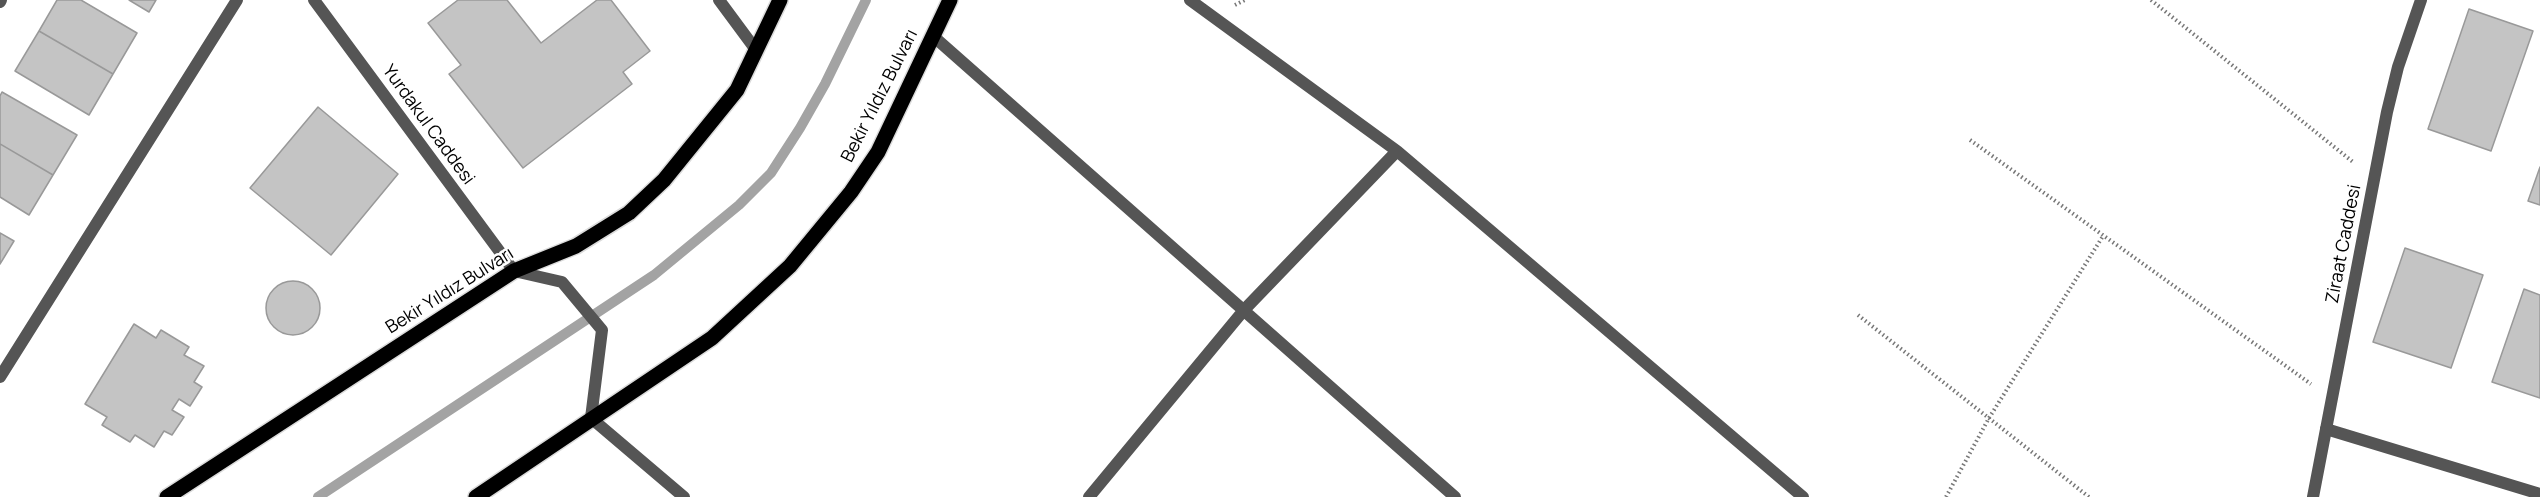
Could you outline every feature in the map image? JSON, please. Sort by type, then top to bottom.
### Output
[{"type":"main road","name":"Bekir Yıldız Bulvarı","points":[[167,497],[514,271],[576,246],[629,213],[664,180],[737,90],[780,0]]},
{"type":"main road","name":"Bekir Yıldız Bulvarı","points":[[476,497],[712,338],[790,266],[851,192],[878,152],[950,0]]},
{"type":"street","points":[[0,377],[237,0]]},
{"type":"street","name":"Yurdakul Caddesi","points":[[314,0],[514,271]]},
{"type":"street","points":[[719,0],[756,50]]},
{"type":"street","points":[[1190,0],[1397,151],[1803,497]]},
{"type":"street","name":"Ziraat Caddesi","points":[[2313,497],[2397,67],[2421,0]]},
{"type":"street","points":[[933,36],[1455,497]]},
{"type":"street","points":[[1089,497],[1244,310],[1397,151]]},
{"type":"street","points":[[514,271],[562,282],[602,330],[591,418],[684,497]]},
{"type":"street","points":[[2326,429],[2540,494]]},
{"type":"path","points":[[2151,0],[2374,180]]},
{"type":"path","points":[[1970,140],[2332,399]]},
{"type":"path","points":[[1946,497],[1989,418],[2103,236]]},
{"type":"path","points":[[1858,315],[2089,497]]},
{"type":"building","points":[[57,0],[81,0],[137,33],[113,74],[39,31]]},
{"type":"building","points":[[129,0],[156,0],[149,12]]},
{"type":"building","points":[[458,0],[507,0],[541,43],[597,0],[611,0],[650,51],[623,72],[632,84],[523,168],[449,74],[461,65],[428,23]]},
{"type":"building","points":[[2469,9],[2533,31],[2491,151],[2428,129]]},
{"type":"building","points":[[39,31],[113,74],[89,115],[15,71]]},
{"type":"building","points":[[2,92],[77,135],[53,175],[0,144],[0,96]]},
{"type":"building","points":[[318,107],[398,174],[331,255],[250,188]]},
{"type":"building","points":[[0,144],[53,175],[29,215],[0,197]]},
{"type":"building","points":[[2540,167],[2540,205],[2528,201]]},
{"type":"building","points":[[0,233],[14,241],[0,264]]},
{"type":"building","points":[[2405,248],[2483,275],[2451,368],[2373,342]]},
{"type":"building","points":[[293,281],[303,283],[312,289],[318,298],[320,308],[318,318],[312,327],[303,333],[293,335],[283,333],[274,327],[268,318],[266,308],[268,298],[274,289],[283,283]]},
{"type":"building","points":[[2524,289],[2540,295],[2540,398],[2492,382]]},
{"type":"building","points":[[134,324],[156,338],[161,330],[189,347],[184,355],[204,366],[194,382],[202,387],[190,406],[179,399],[172,410],[184,417],[172,435],[164,431],[154,447],[135,435],[130,442],[102,425],[107,417],[85,404]]},
{"type":"waterway","points":[[318,497],[654,275],[739,205],[771,173],[800,128],[825,84],[866,0]]}]
